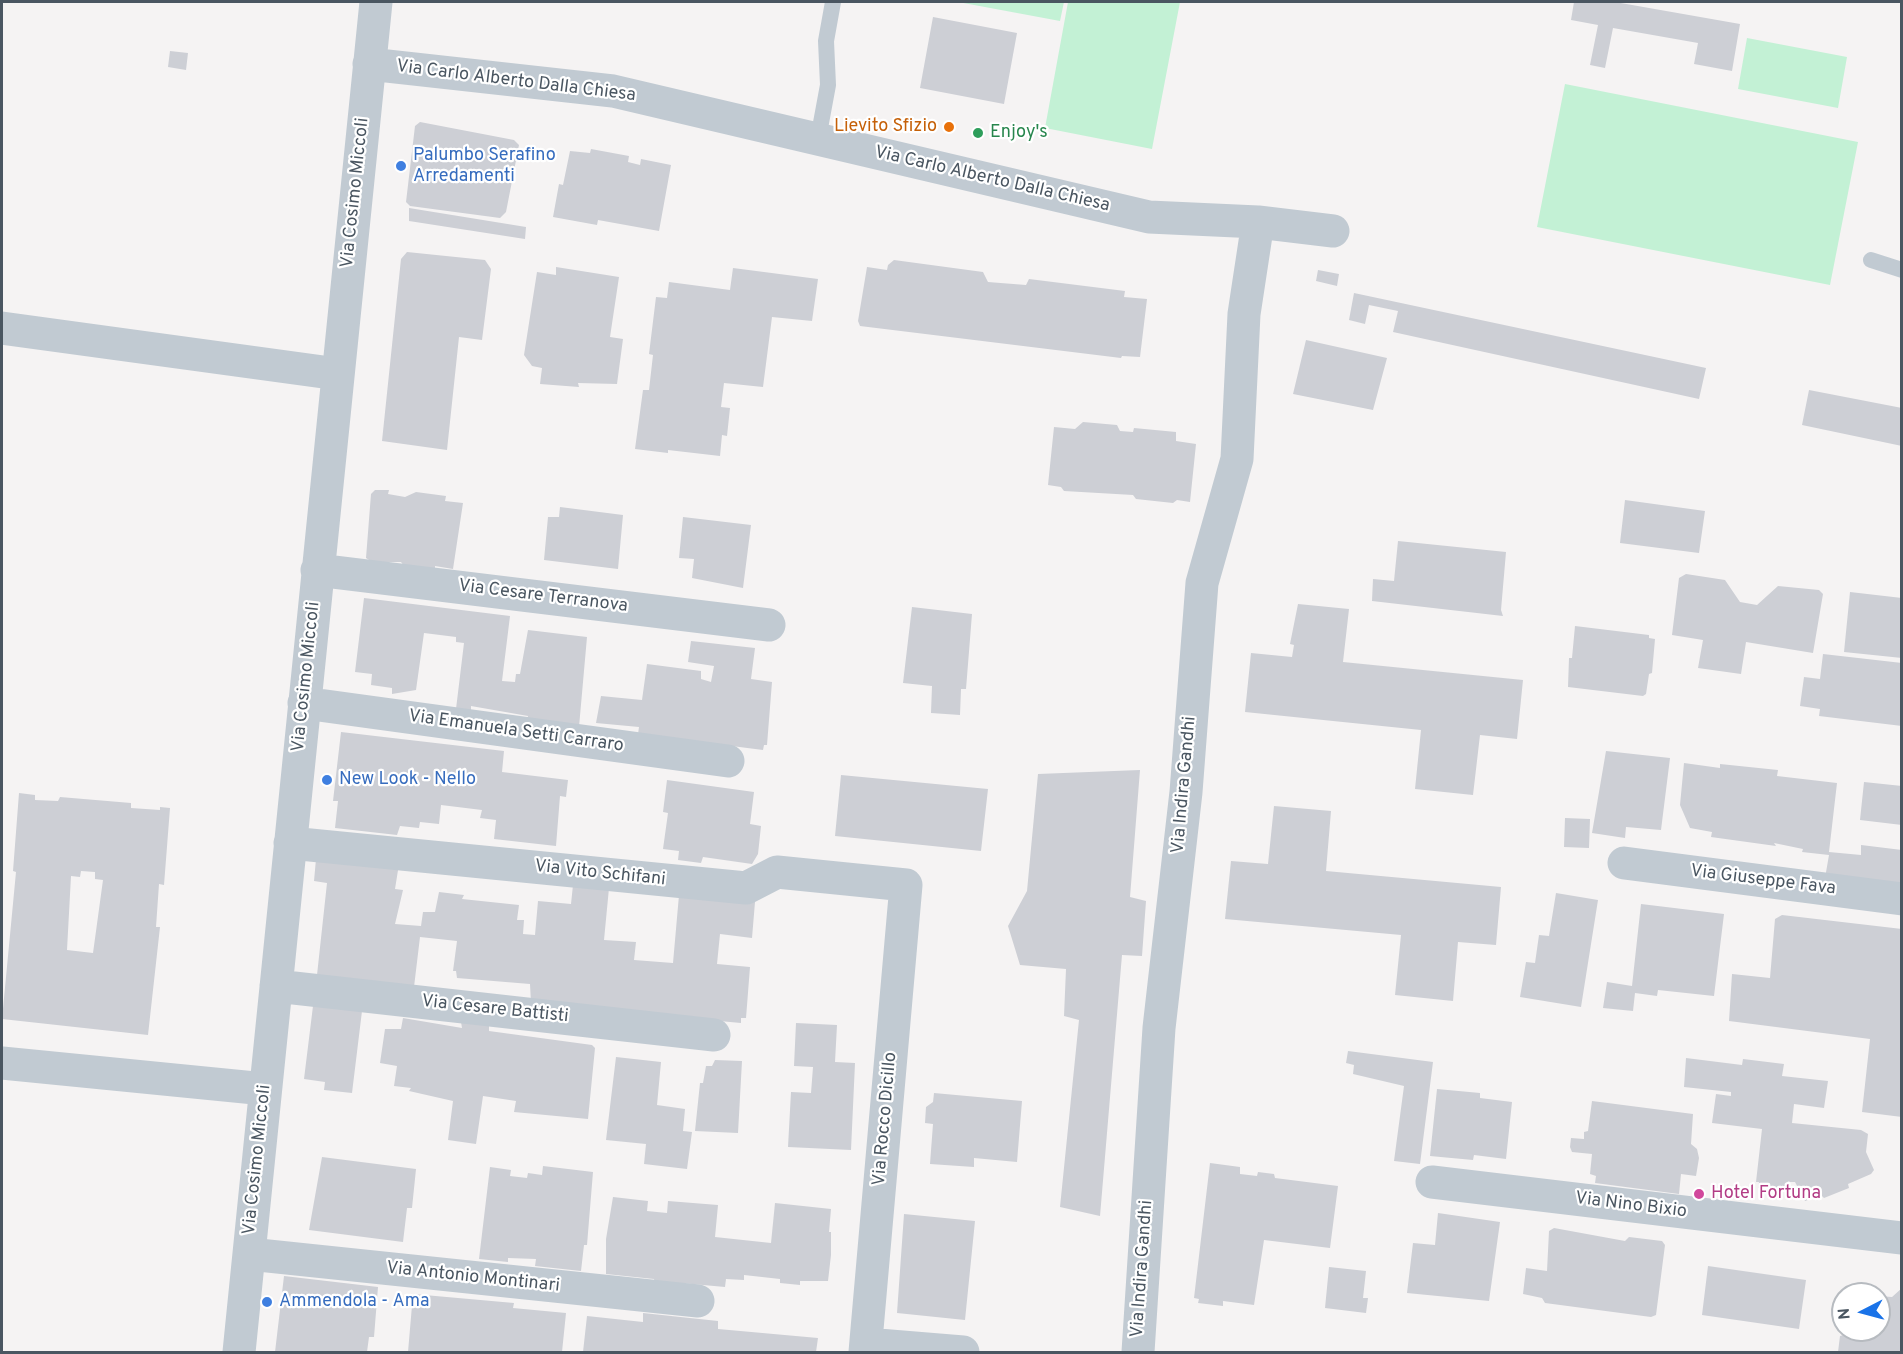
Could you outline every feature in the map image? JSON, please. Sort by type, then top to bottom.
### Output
[{"type":"street","name":"Via Cosimo Miccoli","points":[[239,1353],[376,2]]},
{"type":"street","name":"Via Carlo Alberto Dalla Chiesa","points":[[369,64],[614,92],[1149,217],[1258,222],[1333,231]]},
{"type":"street","name":"Via Indira Gandhi","points":[[1138,1353],[1159,1028],[1186,792],[1202,582],[1237,459],[1244,314],[1258,222]]},
{"type":"street","points":[[2,328],[338,374]]},
{"type":"street","name":"Via Cesare Terranova","points":[[317,570],[769,625]]},
{"type":"street","name":"Via Emanuela Setti Carraro","points":[[304,703],[728,761]]},
{"type":"street","name":"Via Vito Schifani","points":[[290,843],[746,888],[777,872],[906,885]]},
{"type":"street","name":"Via Giuseppe Fava","points":[[1624,863],[1902,899]]},
{"type":"street","name":"Via Rocco Dicillo","points":[[866,1348],[906,885]]},
{"type":"street","name":"Via Cesare Battisti","points":[[276,986],[714,1035]]},
{"type":"street","points":[[2,1063],[266,1089]]},
{"type":"street","name":"Via Nino Bixio","points":[[1432,1182],[1902,1238]]},
{"type":"street","name":"Via Antonio Montinari","points":[[249,1254],[698,1301]]},
{"type":"street","points":[[866,1348],[963,1353]]},
{"type":"lane","points":[[818,139],[828,85],[826,41],[833,2]]},
{"type":"lane","points":[[1871,260],[1902,270]]},
{"type":"green space","points":[[958,2],[1064,2],[1060,21]]},
{"type":"green space","points":[[1068,2],[1180,2],[1152,149],[1045,128]]},
{"type":"green space","points":[[1747,38],[1847,57],[1838,108],[1738,89]]},
{"type":"green space","points":[[1565,84],[1858,142],[1830,285],[1537,227]]},
{"type":"building","points":[[1574,2],[1615,2],[1740,24],[1732,71],[1694,64],[1698,43],[1613,28],[1605,68],[1590,65],[1598,25],[1571,20]]},
{"type":"building","points":[[933,17],[1017,33],[1004,104],[920,88]]},
{"type":"building","points":[[170,51],[188,53],[186,70],[168,67]]},
{"type":"building","points":[[420,122],[514,140],[519,145],[506,212],[500,218],[410,206],[406,202],[415,126]]},
{"type":"building","points":[[591,149],[629,156],[628,162],[640,165],[641,159],[671,165],[659,231],[598,220],[597,225],[553,217],[559,184],[563,185],[570,151],[590,153]]},
{"type":"building","points":[[409,208],[526,227],[525,239],[409,221]]},
{"type":"building","points":[[407,252],[485,260],[491,269],[482,340],[459,337],[447,450],[382,441],[401,259]]},
{"type":"building","points":[[894,260],[983,272],[988,282],[1026,285],[1029,279],[1125,291],[1124,297],[1147,299],[1140,357],[1122,356],[1121,358],[860,326],[858,321],[867,267],[887,270],[888,265]]},
{"type":"building","points":[[556,267],[619,277],[610,337],[623,339],[617,384],[578,383],[579,387],[540,384],[542,368],[532,366],[524,355],[537,272],[556,275]]},
{"type":"building","points":[[733,268],[818,279],[812,321],[772,317],[763,387],[724,383],[721,407],[730,408],[727,436],[722,435],[720,456],[635,449],[643,390],[649,390],[653,355],[649,354],[656,297],[667,298],[669,282],[730,290]]},
{"type":"building","points":[[1318,270],[1339,274],[1337,286],[1316,281]]},
{"type":"building","points":[[1354,293],[1706,368],[1699,399],[1393,332],[1398,311],[1369,305],[1365,324],[1349,320]]},
{"type":"building","points":[[1306,340],[1387,358],[1373,410],[1293,394]]},
{"type":"building","points":[[1809,390],[1902,408],[1902,446],[1802,425]]},
{"type":"building","points":[[1083,422],[1117,425],[1120,431],[1133,432],[1134,428],[1176,432],[1176,441],[1196,444],[1190,502],[1177,500],[1173,503],[1136,499],[1133,495],[1064,491],[1061,487],[1048,485],[1054,427],[1075,429]]},
{"type":"building","points":[[375,490],[389,490],[388,494],[405,497],[416,492],[446,496],[445,501],[463,503],[453,569],[435,566],[435,571],[404,566],[401,562],[372,562],[366,558],[371,494]]},
{"type":"building","points":[[1625,500],[1705,511],[1699,553],[1620,543]]},
{"type":"building","points":[[560,507],[623,515],[618,569],[544,560],[548,517],[559,517]]},
{"type":"building","points":[[683,517],[751,525],[743,588],[692,578],[694,559],[679,558]]},
{"type":"building","points":[[1398,541],[1506,552],[1501,610],[1503,616],[1372,601],[1373,579],[1394,581]]},
{"type":"building","points":[[1686,574],[1725,580],[1740,602],[1757,605],[1778,586],[1819,590],[1823,594],[1813,653],[1746,642],[1741,674],[1698,668],[1703,640],[1672,635],[1679,578]]},
{"type":"building","points":[[1850,592],[1902,598],[1902,658],[1844,652]]},
{"type":"building","points":[[364,598],[510,616],[502,681],[515,682],[516,674],[520,674],[528,630],[587,637],[579,727],[527,721],[528,716],[471,706],[471,711],[456,709],[464,643],[456,642],[456,637],[424,633],[416,690],[392,694],[392,688],[371,685],[372,674],[355,672]]},
{"type":"building","points":[[1298,604],[1349,609],[1343,662],[1523,680],[1517,739],[1480,735],[1473,795],[1415,789],[1421,730],[1245,712],[1251,653],[1292,657],[1294,645],[1290,644]]},
{"type":"building","points":[[912,607],[972,614],[966,689],[961,689],[960,715],[931,713],[932,686],[903,683]]},
{"type":"building","points":[[1575,626],[1649,635],[1649,638],[1655,639],[1652,673],[1649,674],[1646,694],[1643,696],[1568,687],[1569,658],[1572,658]]},
{"type":"building","points":[[691,641],[755,648],[751,679],[772,682],[767,745],[764,745],[763,750],[638,734],[639,727],[596,723],[601,696],[642,700],[647,664],[701,671],[701,679],[711,682],[714,666],[688,662]]},
{"type":"building","points":[[1823,654],[1902,663],[1902,726],[1819,716],[1820,709],[1800,706],[1804,677],[1820,679]]},
{"type":"building","points":[[341,732],[504,751],[502,772],[568,780],[566,797],[560,796],[556,846],[494,839],[496,820],[480,818],[482,810],[441,805],[439,824],[420,822],[419,828],[400,826],[397,835],[335,828],[338,801],[333,801]]},
{"type":"building","points":[[1606,751],[1670,758],[1661,830],[1626,827],[1625,838],[1592,833]]},
{"type":"building","points":[[1684,763],[1720,768],[1720,764],[1778,770],[1777,776],[1837,783],[1829,852],[1861,855],[1861,845],[1902,850],[1902,887],[1825,878],[1829,855],[1802,852],[1803,849],[1774,843],[1776,846],[1711,837],[1712,832],[1690,828],[1680,805]]},
{"type":"building","points":[[1140,770],[1130,897],[1146,901],[1142,956],[1122,955],[1100,1216],[1060,1207],[1079,1020],[1064,1016],[1066,969],[1020,965],[1008,926],[1027,891],[1038,774]]},
{"type":"building","points":[[841,775],[988,789],[981,851],[835,836]]},
{"type":"building","points":[[667,780],[754,792],[750,824],[761,826],[758,854],[752,864],[703,857],[701,863],[678,860],[679,851],[663,849],[668,813],[663,812]]},
{"type":"building","points":[[1864,782],[1902,786],[1902,825],[1860,820]]},
{"type":"building","points":[[19,793],[35,795],[35,800],[58,801],[60,797],[131,803],[131,808],[160,810],[160,807],[170,808],[164,885],[159,884],[156,927],[160,927],[148,1035],[2,1019],[16,872],[13,871]],"holes":[[[81,871],[95,872],[95,879],[103,880],[93,953],[67,950],[71,876],[80,877]]]},
{"type":"building","points":[[1274,806],[1331,811],[1326,871],[1501,887],[1496,945],[1458,942],[1453,1001],[1395,995],[1401,935],[1225,919],[1231,861],[1268,864]]},
{"type":"building","points":[[1565,818],[1590,819],[1589,848],[1564,847]]},
{"type":"building","points":[[316,859],[399,864],[395,889],[403,890],[395,924],[421,926],[423,912],[435,912],[439,892],[464,895],[462,899],[519,905],[517,920],[524,920],[523,934],[535,935],[538,901],[571,904],[573,885],[609,888],[604,940],[636,942],[634,960],[673,963],[679,895],[755,902],[752,938],[720,934],[717,964],[750,967],[746,1018],[741,1018],[741,1023],[535,1004],[531,1003],[530,984],[457,978],[456,971],[453,971],[457,941],[420,937],[414,987],[317,975],[327,883],[314,881]]},
{"type":"building","points":[[1556,893],[1598,900],[1581,1007],[1520,997],[1526,962],[1535,963],[1539,935],[1549,936]]},
{"type":"building","points":[[1641,904],[1724,914],[1714,996],[1658,990],[1657,996],[1635,993],[1633,1011],[1603,1008],[1607,982],[1632,986]]},
{"type":"building","points":[[1782,915],[1902,929],[1902,1117],[1862,1112],[1870,1039],[1729,1021],[1732,974],[1770,978],[1775,919]]},
{"type":"building","points":[[313,1006],[362,1011],[352,1093],[324,1090],[325,1082],[304,1079]]},
{"type":"building","points":[[403,1018],[462,1028],[461,1022],[489,1026],[489,1031],[592,1045],[595,1048],[588,1119],[514,1112],[516,1101],[483,1096],[476,1144],[448,1140],[453,1101],[409,1091],[411,1088],[394,1086],[397,1066],[380,1063],[385,1029],[401,1029]]},
{"type":"building","points":[[796,1023],[837,1025],[835,1062],[855,1063],[851,1150],[788,1147],[791,1092],[811,1093],[813,1067],[794,1066]]},
{"type":"building","points":[[1348,1051],[1433,1062],[1420,1164],[1394,1161],[1404,1086],[1353,1074],[1354,1065],[1346,1063]]},
{"type":"building","points":[[616,1057],[661,1062],[657,1105],[685,1109],[683,1131],[692,1132],[687,1169],[644,1164],[646,1144],[606,1140]]},
{"type":"building","points":[[1686,1058],[1742,1065],[1743,1059],[1784,1064],[1782,1076],[1828,1081],[1824,1108],[1794,1104],[1792,1123],[1861,1130],[1868,1134],[1866,1152],[1874,1170],[1871,1174],[1848,1184],[1849,1188],[1824,1198],[1821,1195],[1805,1201],[1795,1182],[1790,1182],[1787,1192],[1758,1188],[1759,1182],[1756,1182],[1762,1129],[1712,1123],[1716,1094],[1731,1096],[1731,1092],[1684,1087]]},
{"type":"building","points":[[715,1060],[742,1061],[738,1133],[695,1131],[700,1083],[703,1083],[706,1066],[712,1066]]},
{"type":"building","points":[[1437,1089],[1480,1093],[1480,1098],[1512,1102],[1506,1159],[1474,1155],[1473,1160],[1430,1156]]},
{"type":"building","points":[[934,1093],[1022,1101],[1017,1162],[974,1158],[974,1167],[930,1164],[933,1124],[925,1123],[926,1107],[933,1102]]},
{"type":"building","points":[[1592,1101],[1693,1114],[1691,1144],[1697,1149],[1699,1158],[1696,1176],[1681,1174],[1679,1194],[1595,1183],[1596,1176],[1590,1174],[1592,1154],[1572,1152],[1570,1147],[1571,1138],[1584,1139],[1584,1132],[1588,1131]]},
{"type":"building","points":[[322,1157],[416,1169],[412,1208],[407,1208],[403,1242],[309,1230]]},
{"type":"building","points":[[1210,1163],[1240,1167],[1240,1174],[1257,1176],[1258,1172],[1274,1174],[1275,1178],[1338,1186],[1330,1248],[1264,1240],[1254,1305],[1223,1301],[1223,1306],[1198,1303],[1199,1299],[1194,1298]]},
{"type":"building","points":[[543,1166],[593,1172],[587,1245],[584,1245],[581,1271],[535,1266],[536,1259],[508,1258],[508,1262],[479,1259],[490,1167],[511,1170],[510,1176],[527,1178],[528,1173],[542,1175]]},
{"type":"building","points":[[613,1197],[648,1201],[647,1211],[667,1213],[668,1201],[718,1205],[715,1237],[771,1243],[775,1203],[831,1209],[829,1232],[831,1232],[831,1255],[828,1281],[800,1281],[800,1285],[780,1283],[780,1279],[744,1275],[744,1280],[726,1279],[725,1287],[681,1283],[655,1285],[654,1279],[606,1274],[606,1239]]},
{"type":"building","points":[[1438,1213],[1500,1222],[1489,1301],[1407,1293],[1413,1243],[1435,1245]]},
{"type":"building","points":[[904,1214],[975,1221],[965,1320],[897,1313]]},
{"type":"building","points":[[1554,1228],[1625,1241],[1629,1237],[1662,1241],[1665,1245],[1656,1315],[1651,1317],[1545,1303],[1542,1298],[1523,1294],[1526,1268],[1547,1271],[1549,1231]]},
{"type":"building","points":[[1708,1266],[1806,1280],[1799,1329],[1702,1315]]},
{"type":"building","points":[[1329,1267],[1366,1271],[1363,1298],[1368,1298],[1366,1313],[1325,1308]]},
{"type":"building","points":[[284,1276],[378,1287],[374,1337],[369,1337],[367,1352],[275,1352]]},
{"type":"building","points":[[1902,1288],[1902,1352],[1838,1352],[1839,1342],[1891,1342],[1892,1297]]},
{"type":"building","points":[[413,1294],[514,1303],[513,1308],[566,1313],[562,1352],[408,1352]]},
{"type":"building","points":[[643,1313],[718,1321],[718,1329],[818,1338],[816,1352],[583,1352],[587,1316],[643,1322]]},
{"type":"place","name":"Lievito Sfizio","points":[[949,127]]},
{"type":"place","name":"Enjoy's","points":[[978,133]]},
{"type":"place","name":"Palumbo Serafino Arredamenti","points":[[401,166]]},
{"type":"place","name":"New Look - Nello","points":[[327,780]]},
{"type":"place","name":"Hotel Fortuna","points":[[1699,1194]]},
{"type":"place","name":"Ammendola - Ama","points":[[267,1302]]}]
